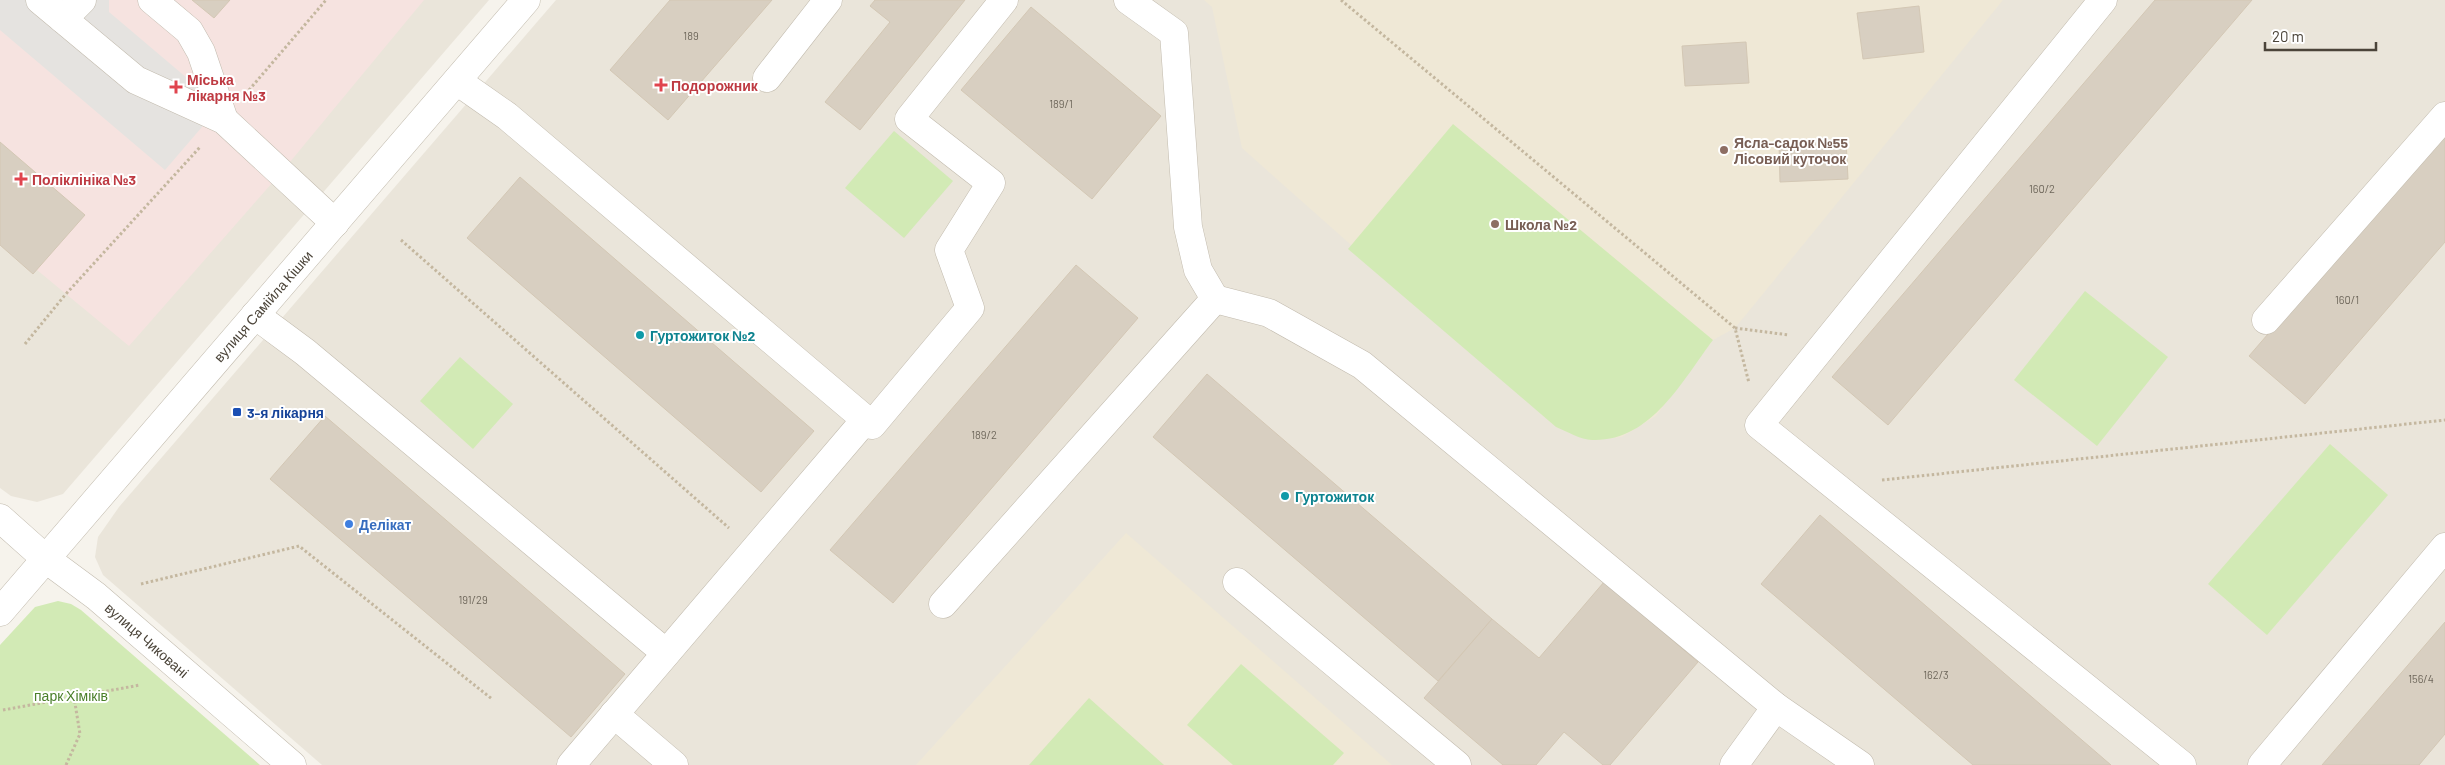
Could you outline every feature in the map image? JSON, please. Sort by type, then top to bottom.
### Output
[{"type":"street","points":[[40,0],[136,80],[224,120],[335,222]]},
{"type":"street","points":[[63,19],[82,0]]},
{"type":"street","points":[[152,0],[189,31],[201,52],[224,120]]},
{"type":"street","name":"вулиця Самійла Кішки","points":[[0,612],[526,0]]},
{"type":"street","points":[[767,78],[828,0]]},
{"type":"street","points":[[456,81],[507,116],[872,425],[970,308],[949,250],[992,183],[909,119],[1004,0]]},
{"type":"street","points":[[1128,0],[1174,33],[1188,227],[1198,270],[1215,299],[1269,313],[1362,365],[1776,707],[1860,765]]},
{"type":"street","points":[[2103,0],[1759,426],[2182,765]]},
{"type":"street","points":[[2266,320],[2445,116]]},
{"type":"street","points":[[943,604],[1215,299]]},
{"type":"street","points":[[256,315],[305,352],[666,653]]},
{"type":"street","points":[[571,765],[866,419]]},
{"type":"street","name":"вулиця Чиковані","points":[[0,518],[46,558],[96,596],[292,765]]},
{"type":"street","points":[[2262,765],[2445,547]]},
{"type":"street","points":[[1237,582],[1457,765]]},
{"type":"street","points":[[1734,765],[1776,707]]},
{"type":"street","points":[[614,714],[674,765]]},
{"type":"path","points":[[25,344],[65,295],[224,120],[326,0]]},
{"type":"path","points":[[1341,0],[1735,328],[1828,340]]},
{"type":"path","points":[[401,240],[754,550]]},
{"type":"path","points":[[1735,328],[1759,426]]},
{"type":"path","points":[[1834,486],[2445,420]]},
{"type":"path","points":[[141,584],[299,546],[492,699]]},
{"type":"path","points":[[3,710],[140,685]]},
{"type":"path","points":[[66,765],[80,734],[74,696]]},
{"type":"shaded area","name":"Міська лікарня №3","points":[[0,0],[489,0],[63,494],[37,502],[11,496],[0,488]]},
{"type":"shaded area","name":"Міська лікарня №3","points":[[0,0],[424,0],[280,174],[129,346],[37,270],[33,274],[0,245]]},
{"type":"shaded area","points":[[0,0],[109,0],[109,12],[220,106],[165,170],[0,30]]},
{"type":"shaded area","points":[[556,0],[2445,0],[2445,765],[322,765],[103,575],[95,557],[98,537],[119,507]]},
{"type":"shaded area","points":[[1204,0],[2003,0],[1735,328],[1713,340],[1656,416],[1622,437],[1590,440],[1556,427],[1242,148],[1212,7]]},
{"type":"shaded area","points":[[1126,533],[1392,765],[916,765]]},
{"type":"green space","points":[[1453,124],[1713,340],[1663,406],[1648,420],[1631,431],[1613,438],[1588,440],[1556,427],[1348,249]]},
{"type":"green space","points":[[894,131],[953,181],[904,238],[845,188]]},
{"type":"green space","points":[[2085,291],[2168,357],[2097,446],[2014,380]]},
{"type":"green space","points":[[460,357],[513,404],[473,449],[420,401]]},
{"type":"green space","points":[[2330,444],[2388,495],[2267,635],[2208,584]]},
{"type":"green space","name":"парк Хіміків","points":[[58,601],[71,604],[81,610],[260,765],[0,765],[0,645],[35,607]]},
{"type":"green space","points":[[1241,664],[1344,753],[1333,765],[1233,765],[1187,725]]},
{"type":"green space","points":[[1089,698],[1164,765],[1029,765]]},
{"type":"building","points":[[192,0],[230,0],[214,18]]},
{"type":"building","points":[[670,0],[772,0],[668,120],[610,70]]},
{"type":"building","points":[[875,0],[965,0],[860,130],[825,102],[890,22],[870,6]]},
{"type":"building","points":[[2155,0],[2252,0],[1888,425],[1832,377]]},
{"type":"building","points":[[1919,6],[1924,52],[1863,59],[1857,13]]},
{"type":"building","points":[[1031,7],[1161,116],[1092,199],[961,90]]},
{"type":"building","points":[[1746,42],[1749,83],[1685,86],[1682,46]]},
{"type":"building","points":[[2445,129],[2445,242],[2305,404],[2249,356]]},
{"type":"building","points":[[1846,139],[1848,179],[1780,182],[1779,142]]},
{"type":"building","name":"Поліклініка №3","points":[[0,142],[85,215],[33,274],[0,245]]},
{"type":"building","name":"Гуртожиток №2","points":[[520,177],[814,431],[761,492],[467,238]]},
{"type":"building","points":[[1076,265],[1138,318],[893,603],[830,550]]},
{"type":"building","name":"Гуртожиток","points":[[1207,374],[1492,619],[1438,681],[1153,437]]},
{"type":"building","points":[[325,416],[625,674],[571,737],[270,479]]},
{"type":"building","points":[[1820,515],[2111,765],[1973,765],[1761,584]]},
{"type":"building","points":[[1604,582],[1698,662],[1610,765],[1603,765],[1564,732],[1536,765],[1503,765],[1424,698],[1492,619],[1539,658]]},
{"type":"building","points":[[2445,622],[2445,734],[2419,765],[2322,765]]},
{"type":"place","name":"Подорожник","points":[[661,85]]},
{"type":"place","name":"Міська лікарня №3","points":[[176,87]]},
{"type":"place","name":"Ясла-садок №55 Лісовий куточок","points":[[1724,150]]},
{"type":"place","name":"Поліклініка №3","points":[[21,179]]},
{"type":"place","name":"Школа №2","points":[[1495,224]]},
{"type":"place","name":"Гуртожиток №2","points":[[640,335]]},
{"type":"place","name":"3-я лікарня","points":[[237,412]]},
{"type":"place","name":"Гуртожиток","points":[[1285,496]]},
{"type":"place","name":"Делікат","points":[[349,524]]}]
